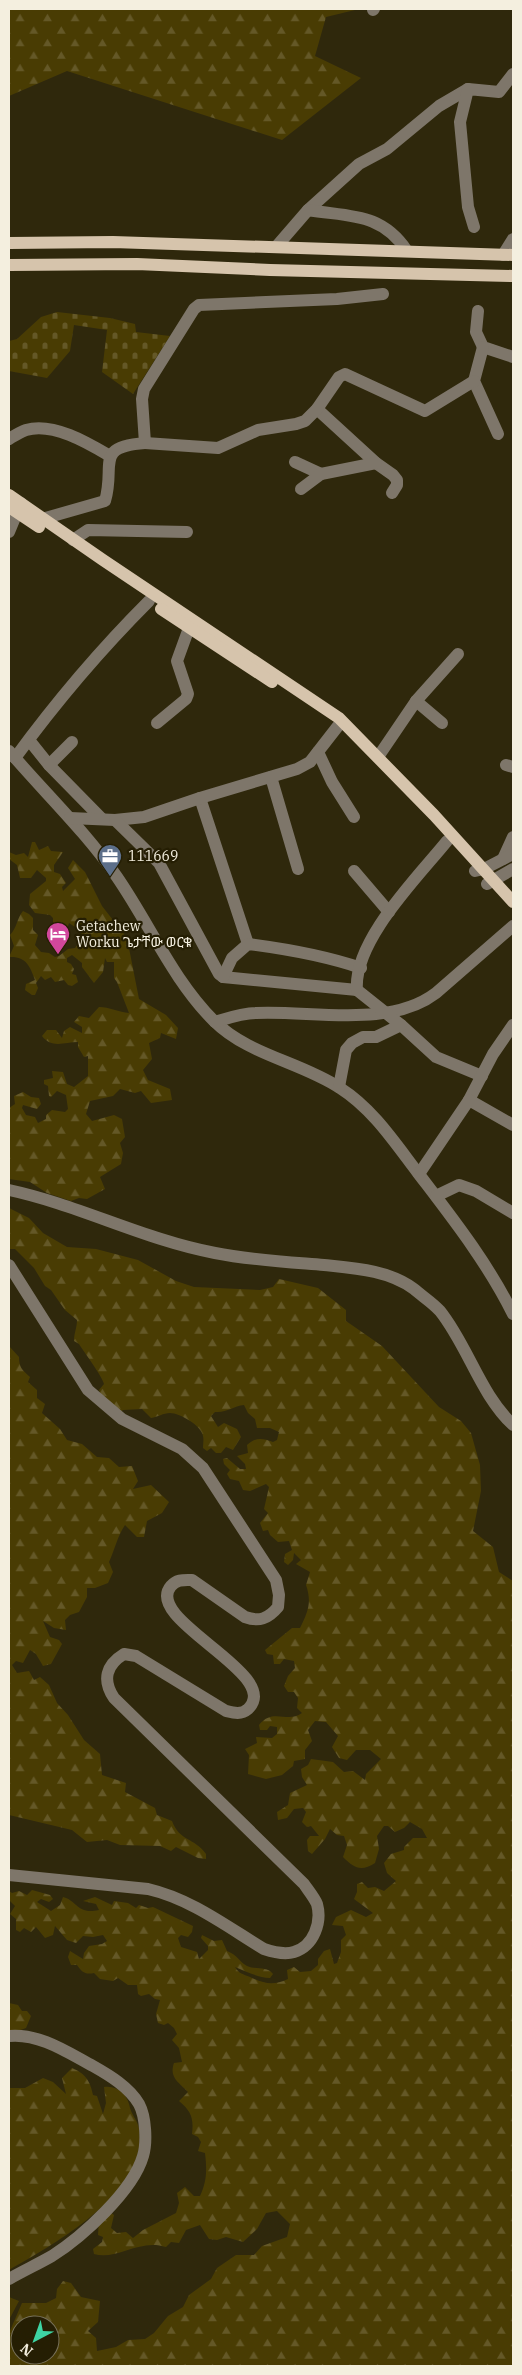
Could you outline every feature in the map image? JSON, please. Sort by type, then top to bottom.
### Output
[{"type":"main road","points":[[9,243],[113,242],[508,255]]},
{"type":"main road","points":[[9,266],[137,264],[270,270],[513,276]]},
{"type":"main road","points":[[9,495],[16,507],[278,681],[338,726],[402,791],[447,841],[479,870]]},
{"type":"main road","points":[[16,507],[42,519],[73,540],[100,564],[189,628],[339,718],[378,757],[490,882],[513,912]]},
{"type":"main road","points":[[490,882],[513,902]]},
{"type":"street","points":[[276,248],[308,210],[359,164],[387,149],[439,106],[468,89],[499,92],[513,74]]},
{"type":"street","points":[[468,89],[460,122],[468,207],[474,227]]},
{"type":"street","points":[[308,210],[374,221],[388,228],[407,251]]},
{"type":"street","points":[[508,255],[513,239]]},
{"type":"street","points":[[145,443],[142,399],[144,389],[194,309],[199,305],[337,299],[383,294]]},
{"type":"street","points":[[478,311],[476,332],[483,347],[474,381],[498,434]]},
{"type":"street","points":[[483,347],[513,357]]},
{"type":"street","points":[[42,519],[105,501],[110,456],[116,448],[124,445],[145,443],[218,448],[258,430],[296,424],[305,421],[317,409],[339,377],[345,374],[425,411],[474,381]]},
{"type":"street","points":[[317,409],[376,463],[387,469],[397,480],[392,493]]},
{"type":"street","points":[[9,439],[27,430],[59,432],[86,441],[110,456]]},
{"type":"street","points":[[295,462],[321,474]]},
{"type":"street","points":[[301,489],[321,474],[376,463]]},
{"type":"street","points":[[9,532],[16,507]]},
{"type":"street","points":[[73,540],[88,530],[188,532]]},
{"type":"street","points":[[149,601],[111,639],[29,740],[12,755],[70,818],[118,879],[184,985],[215,1022],[245,1043],[308,1070],[340,1087],[358,1101],[388,1133],[495,1278],[513,1314]]},
{"type":"street","points":[[157,723],[186,699],[188,694],[178,661],[189,628]]},
{"type":"street","points":[[378,757],[416,701],[458,654]]},
{"type":"street","points":[[416,701],[442,723]]},
{"type":"street","points":[[70,818],[115,820],[144,817],[297,769],[310,762],[338,726]]},
{"type":"street","points":[[29,740],[49,765],[102,820]]},
{"type":"street","points":[[49,765],[72,742]]},
{"type":"street","points":[[318,752],[332,782],[354,817]]},
{"type":"street","points":[[271,777],[298,869]]},
{"type":"street","points":[[200,798],[248,944]]},
{"type":"street","points":[[115,820],[159,863],[219,974],[223,977],[357,990],[401,1025],[436,1057],[482,1076]]},
{"type":"street","points":[[479,870],[508,857],[513,837]]},
{"type":"street","points":[[357,990],[369,942],[389,912],[447,841]]},
{"type":"street","points":[[490,882],[513,869]]},
{"type":"street","points":[[354,871],[389,912]]},
{"type":"street","points":[[215,1022],[254,1013],[326,1016],[403,1010],[425,1002],[513,926]]},
{"type":"street","points":[[223,977],[232,958],[248,944],[292,949],[327,957],[361,968]]},
{"type":"street","points":[[340,1087],[346,1050],[352,1043],[363,1037],[376,1037],[401,1025]]},
{"type":"street","points":[[419,1174],[469,1100],[493,1054],[513,1025]]},
{"type":"street","points":[[469,1100],[513,1125]]},
{"type":"street","points":[[436,1196],[459,1185],[476,1191],[513,1213]]},
{"type":"street","points":[[9,1190],[44,1198],[156,1236],[214,1253],[356,1268],[390,1277],[412,1288],[439,1310],[494,1402],[513,1425]]},
{"type":"street","points":[[9,1265],[88,1390],[122,1419],[175,1444],[193,1456],[203,1468],[276,1580],[279,1596],[278,1608],[264,1619],[254,1620],[245,1618],[192,1580],[174,1582],[166,1596],[167,1605],[177,1616],[244,1675],[253,1689],[252,1702],[246,1710],[237,1714],[226,1711],[136,1656],[124,1654],[110,1665],[106,1675],[107,1689],[304,1884],[316,1903],[319,1925],[310,1940],[295,1952],[276,1953],[264,1950],[188,1902],[169,1894],[148,1889],[9,1875]]},
{"type":"street","points":[[9,2036],[22,2035],[58,2046],[122,2084],[139,2104],[145,2142],[143,2157],[131,2181],[106,2210],[52,2256],[9,2279]]},
{"type":"green space","points":[[9,9],[359,9],[326,17],[315,56],[361,78],[282,140],[67,71],[9,96]]},
{"type":"green space","points":[[57,312],[110,318],[135,324],[136,332],[170,336],[133,394],[102,372],[107,330],[74,325],[70,351],[47,378],[9,371],[9,341],[17,339],[41,317]]},
{"type":"green space","points":[[32,842],[35,842],[39,850],[48,846],[51,851],[63,852],[54,865],[54,872],[60,874],[66,883],[62,887],[63,891],[75,879],[68,868],[73,860],[85,872],[102,906],[127,938],[139,999],[166,1015],[178,1028],[176,1039],[161,1033],[160,1038],[149,1043],[152,1059],[143,1070],[148,1080],[170,1089],[172,1100],[151,1103],[141,1091],[135,1093],[120,1089],[113,1096],[90,1101],[86,1114],[92,1121],[114,1115],[122,1119],[125,1137],[120,1143],[123,1153],[121,1164],[100,1177],[105,1189],[87,1199],[79,1198],[71,1201],[47,1193],[30,1182],[9,1179],[9,1108],[15,1104],[14,1096],[23,1092],[31,1097],[39,1098],[41,1104],[37,1109],[23,1105],[22,1108],[26,1115],[35,1117],[38,1123],[46,1119],[46,1115],[52,1110],[65,1112],[68,1109],[66,1095],[57,1091],[51,1097],[49,1096],[48,1086],[44,1084],[44,1080],[53,1078],[52,1071],[63,1072],[67,1084],[74,1087],[88,1076],[88,1056],[84,1057],[78,1047],[78,1042],[54,1044],[42,1036],[47,1030],[56,1030],[62,1038],[64,1031],[70,1027],[82,1033],[82,1027],[74,1022],[79,1016],[89,1018],[99,1007],[129,1013],[114,978],[114,962],[107,962],[105,958],[103,972],[94,983],[82,967],[82,963],[72,955],[67,958],[67,962],[74,969],[72,974],[76,975],[78,982],[72,986],[68,985],[64,980],[55,982],[51,977],[45,980],[41,976],[36,983],[38,988],[35,995],[25,990],[26,984],[35,980],[31,970],[20,958],[9,957],[14,946],[10,935],[23,911],[33,918],[33,930],[38,935],[35,945],[41,952],[49,953],[55,957],[59,956],[68,949],[75,948],[83,938],[79,926],[75,927],[69,923],[64,938],[62,938],[53,927],[53,918],[50,915],[35,913],[29,905],[30,894],[46,881],[46,878],[37,870],[31,878],[20,878],[17,865],[9,859],[9,852],[16,855],[24,853],[28,857]]},
{"type":"green space","points":[[9,1208],[29,1218],[43,1233],[67,1247],[96,1249],[138,1260],[176,1281],[194,1287],[260,1290],[273,1287],[279,1279],[318,1288],[346,1310],[346,1321],[382,1346],[439,1407],[461,1421],[471,1433],[480,1465],[481,1491],[473,1531],[493,1547],[499,1572],[513,1581],[513,2366],[9,2366],[10,2331],[10,2365],[60,2365],[60,2315],[17,2315],[22,2303],[46,2303],[56,2298],[57,2289],[63,2281],[71,2283],[81,2297],[100,2301],[98,2322],[88,2331],[96,2338],[97,2351],[116,2347],[128,2340],[145,2339],[154,2333],[168,2316],[183,2307],[189,2295],[211,2279],[217,2268],[236,2255],[254,2255],[262,2246],[287,2237],[290,2224],[277,2211],[266,2213],[257,2229],[243,2242],[226,2237],[217,2240],[209,2239],[200,2225],[186,2230],[179,2243],[171,2242],[166,2247],[146,2245],[111,2255],[94,2254],[93,2249],[102,2242],[103,2237],[98,2235],[99,2220],[110,2212],[114,2215],[111,2228],[117,2233],[126,2232],[133,2238],[143,2230],[176,2213],[179,2203],[177,2193],[185,2187],[194,2196],[200,2196],[206,2175],[205,2153],[198,2151],[201,2142],[198,2137],[192,2134],[191,2115],[179,2101],[188,2092],[174,2076],[174,2063],[182,2062],[179,2048],[172,2040],[177,2034],[168,2023],[164,2025],[158,2023],[156,2014],[160,2000],[155,1999],[149,1994],[141,1996],[138,1994],[137,1985],[128,1985],[118,1978],[113,1981],[100,1979],[94,1973],[86,1973],[77,1965],[71,1965],[68,1957],[70,1951],[83,1959],[84,1953],[89,1946],[102,1944],[107,1941],[103,1935],[83,1936],[76,1943],[67,1940],[55,1926],[53,1935],[45,1938],[36,1927],[31,1932],[24,1928],[20,1932],[16,1930],[16,1919],[10,1914],[15,1906],[9,1900],[9,1891],[12,1893],[19,1891],[27,1895],[32,1890],[50,1895],[53,1899],[49,1902],[41,1899],[37,1902],[51,1911],[60,1905],[63,1897],[86,1911],[99,1910],[96,1904],[83,1901],[95,1897],[112,1905],[114,1901],[128,1903],[136,1908],[139,1905],[148,1908],[153,1907],[193,1926],[192,1932],[188,1937],[181,1935],[178,1938],[181,1947],[197,1952],[199,1959],[208,1950],[208,1946],[201,1938],[202,1935],[214,1941],[222,1940],[227,1951],[234,1954],[244,1964],[268,1970],[273,1974],[270,1978],[252,1974],[235,1967],[238,1971],[260,1981],[278,1983],[288,1979],[287,1970],[294,1967],[300,1972],[311,1971],[318,1965],[318,1959],[324,1951],[330,1949],[334,1964],[337,1963],[341,1952],[341,1940],[346,1935],[343,1926],[332,1925],[336,1917],[351,1910],[366,1917],[373,1913],[354,1899],[357,1892],[357,1884],[362,1882],[368,1888],[375,1887],[384,1891],[396,1881],[387,1873],[384,1863],[391,1854],[404,1850],[404,1847],[413,1838],[427,1838],[422,1829],[410,1822],[404,1828],[395,1832],[388,1826],[384,1826],[377,1836],[379,1849],[375,1863],[358,1868],[343,1857],[347,1845],[344,1836],[337,1835],[330,1829],[325,1839],[312,1854],[308,1851],[307,1840],[310,1836],[319,1836],[311,1826],[307,1827],[302,1822],[306,1812],[303,1808],[294,1809],[287,1818],[278,1820],[277,1812],[288,1805],[290,1793],[307,1785],[302,1777],[301,1769],[308,1765],[311,1759],[333,1762],[344,1772],[353,1771],[365,1780],[366,1774],[381,1759],[370,1750],[356,1750],[347,1760],[339,1758],[332,1747],[338,1736],[326,1722],[315,1721],[308,1730],[312,1741],[305,1750],[305,1759],[294,1761],[293,1766],[282,1775],[266,1779],[248,1774],[249,1755],[245,1749],[257,1743],[256,1737],[272,1738],[277,1734],[277,1727],[270,1726],[267,1730],[260,1730],[259,1725],[270,1717],[291,1717],[302,1713],[297,1708],[298,1698],[294,1692],[288,1692],[284,1686],[288,1676],[295,1668],[294,1661],[284,1659],[280,1664],[274,1664],[273,1655],[267,1654],[265,1650],[292,1628],[300,1628],[308,1607],[309,1597],[306,1585],[310,1572],[296,1564],[301,1560],[294,1553],[293,1560],[288,1565],[284,1562],[285,1554],[292,1550],[289,1541],[278,1542],[270,1535],[268,1530],[263,1531],[260,1523],[268,1513],[264,1509],[269,1487],[266,1484],[250,1491],[243,1490],[239,1481],[230,1479],[227,1474],[230,1470],[224,1464],[223,1459],[227,1458],[240,1469],[246,1469],[245,1464],[237,1456],[248,1453],[247,1445],[256,1439],[273,1442],[277,1440],[279,1432],[270,1428],[257,1428],[255,1419],[248,1413],[244,1405],[215,1412],[211,1416],[218,1427],[224,1423],[237,1429],[241,1437],[233,1450],[226,1447],[221,1453],[216,1453],[211,1448],[207,1451],[203,1448],[202,1432],[195,1424],[179,1415],[167,1413],[151,1418],[142,1409],[123,1410],[120,1412],[102,1397],[99,1390],[104,1384],[103,1380],[79,1344],[74,1341],[77,1320],[65,1310],[51,1290],[45,1286],[34,1268],[15,1249],[9,1249]]},
{"type":"green space","points":[[9,1346],[19,1357],[22,1368],[30,1377],[28,1382],[37,1390],[37,1398],[45,1404],[42,1413],[60,1429],[67,1440],[82,1444],[97,1457],[109,1458],[119,1467],[132,1466],[138,1481],[133,1489],[151,1485],[169,1502],[162,1513],[147,1521],[144,1537],[137,1537],[125,1525],[109,1562],[113,1572],[108,1583],[95,1588],[87,1588],[87,1597],[79,1612],[70,1615],[65,1620],[66,1630],[54,1628],[43,1621],[50,1637],[59,1640],[62,1644],[51,1664],[43,1666],[36,1654],[30,1650],[23,1663],[16,1661],[12,1665],[17,1673],[29,1671],[34,1680],[40,1677],[49,1685],[57,1703],[68,1715],[84,1740],[100,1754],[102,1775],[126,1783],[125,1792],[155,1808],[157,1815],[172,1821],[179,1833],[197,1845],[206,1854],[206,1859],[198,1858],[176,1847],[171,1851],[160,1846],[120,1845],[107,1840],[87,1842],[72,1830],[9,1815]]},
{"type":"green space","points":[[9,2003],[18,2005],[22,2011],[27,2011],[31,2016],[26,2028],[9,2034]]},
{"type":"green space","points":[[72,2068],[87,2078],[93,2095],[97,2096],[103,2114],[106,2103],[104,2087],[118,2089],[125,2095],[138,2125],[140,2136],[139,2148],[132,2168],[121,2186],[105,2204],[67,2235],[9,2270],[9,2088],[25,2088],[43,2078],[53,2082],[66,2094],[62,2078]]},
{"type":"green space","points":[[9,2297],[19,2301],[9,2320]]},
{"type":"place","name":"111669","points":[[110,877]]},
{"type":"place","name":"Getachew Worku ጌታቸው ወርቁ","points":[[58,955]]}]
